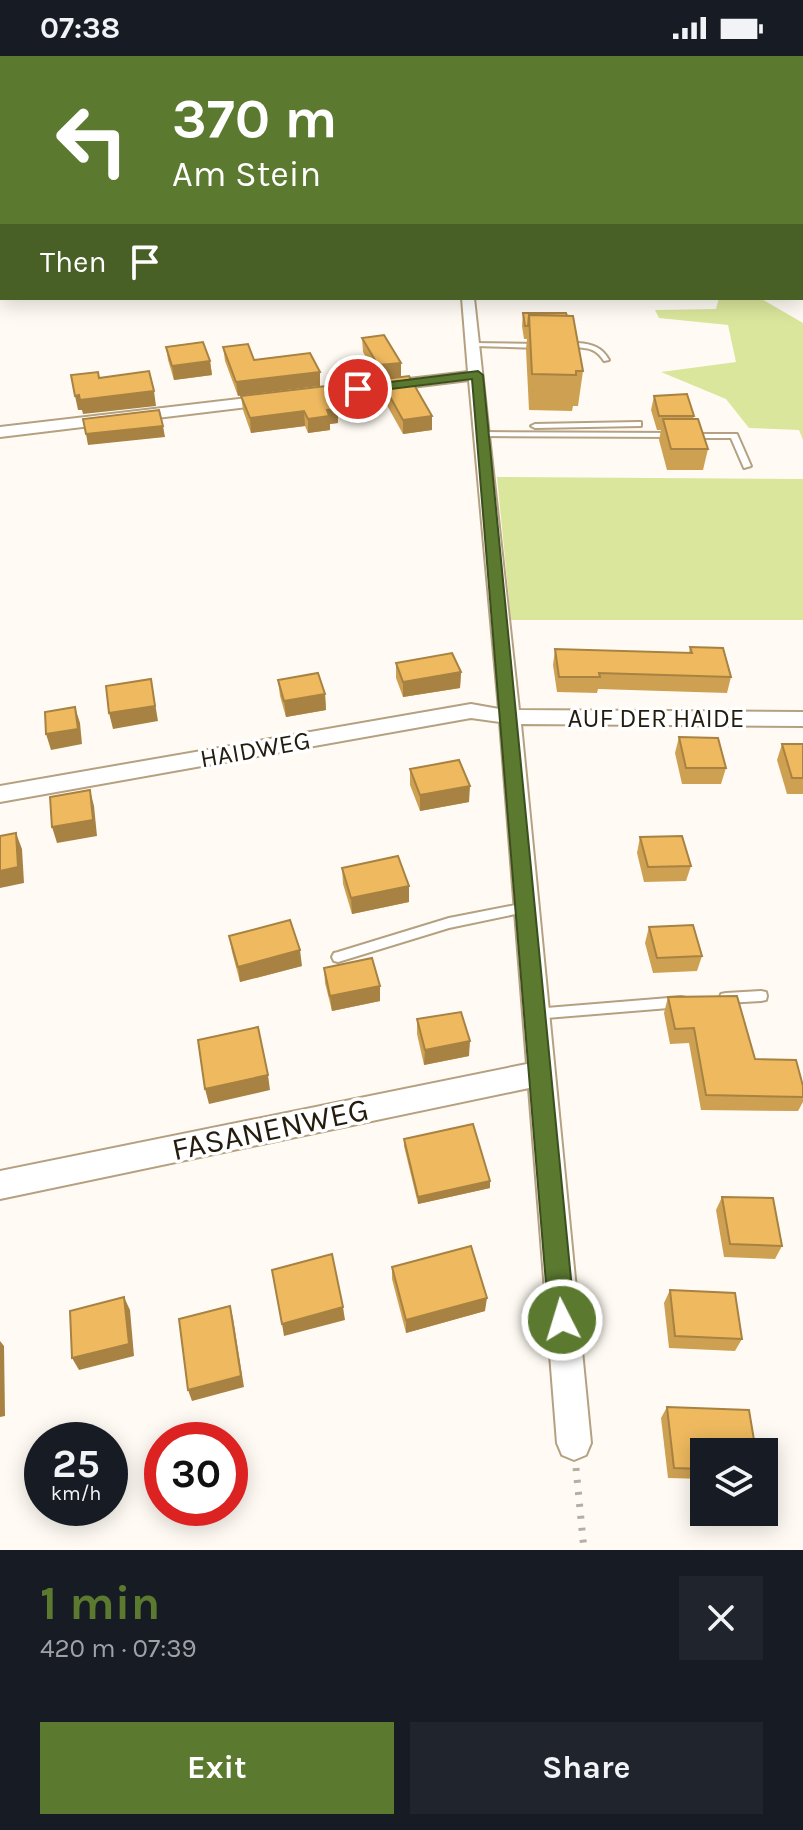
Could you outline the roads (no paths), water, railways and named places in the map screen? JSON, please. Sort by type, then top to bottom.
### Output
[{"type":"street","points":[[468,300],[510,717],[539,1074],[574,1443]]},
{"type":"street","points":[[0,432],[478,375]]},
{"type":"street","name":"HAIDWEG","points":[[0,794],[471,711],[510,717]]},
{"type":"street","name":"AUF DER HAIDE","points":[[510,717],[803,719]]},
{"type":"street","name":"FASANENWEG","points":[[0,1185],[539,1074]]},
{"type":"lane","points":[[474,344],[581,345],[603,352],[606,360]]},
{"type":"lane","points":[[483,430],[638,424]]},
{"type":"lane","points":[[483,430],[734,436],[747,466]]},
{"type":"lane","points":[[338,957],[449,923],[526,908]]},
{"type":"lane","points":[[716,999],[761,996]]},
{"type":"lane","points":[[534,1014],[702,1000]]}]
